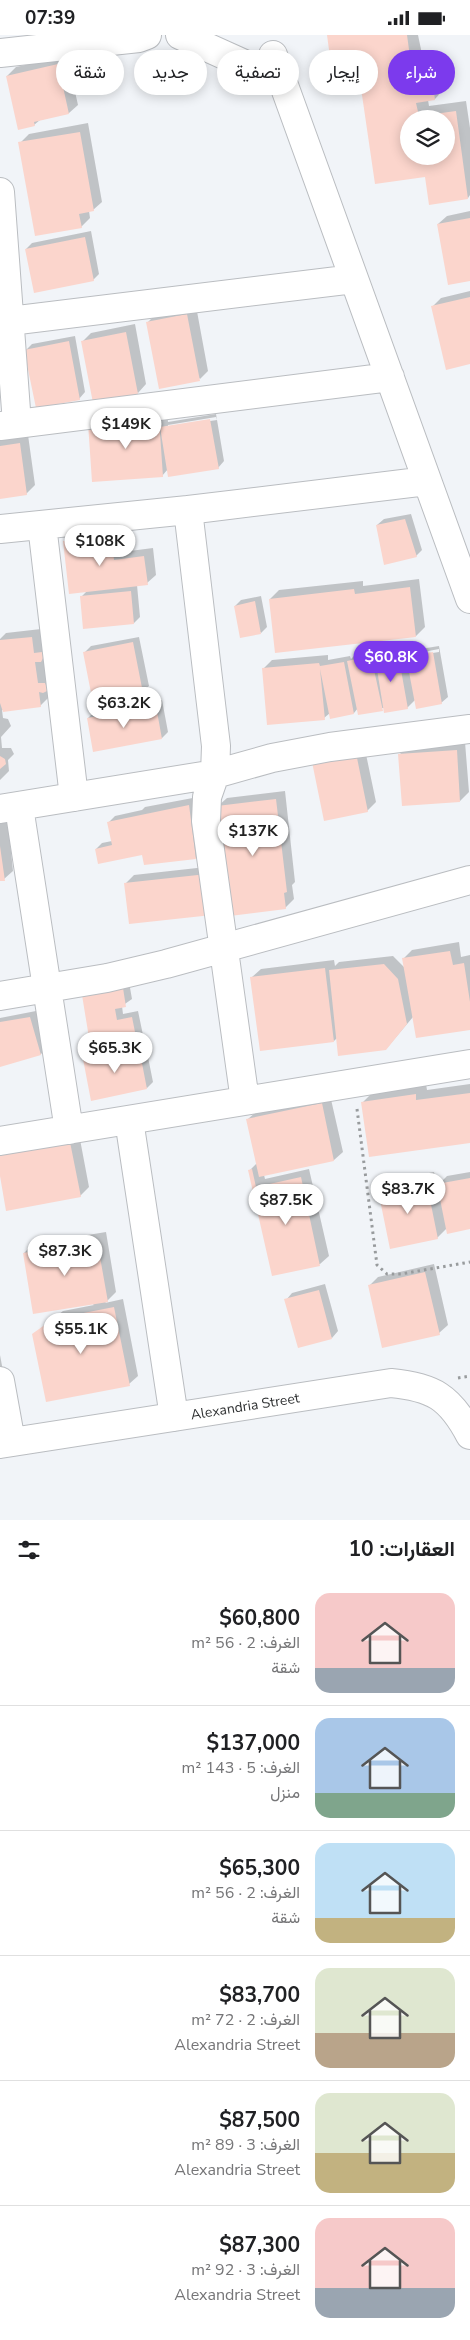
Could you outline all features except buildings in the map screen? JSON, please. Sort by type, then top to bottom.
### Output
[{"type":"street","points":[[0,53],[139,38],[147,35]]},
{"type":"street","points":[[180,35],[217,52]]},
{"type":"street","points":[[287,95],[470,599]]},
{"type":"street","points":[[0,192],[10,321],[9,425],[390,377]]},
{"type":"street","points":[[10,321],[354,279]]},
{"type":"street","points":[[0,529],[188,510],[427,481]]},
{"type":"street","points":[[188,510],[214,718],[215,774],[207,797],[206,821],[245,1101]]},
{"type":"street","points":[[42,525],[74,797]]},
{"type":"street","points":[[69,1130],[47,989],[10,808],[215,774],[310,750],[470,729]]},
{"type":"street","points":[[0,997],[116,976],[225,949],[470,880]]},
{"type":"street","points":[[0,1141],[470,1064]]},
{"type":"street","points":[[129,1120],[174,1417]]},
{"type":"street","points":[[0,1381],[5,1443]]},
{"type":"street","name":"Alexandria Street","points":[[5,1443],[391,1383],[416,1386],[440,1397],[459,1414],[470,1435]]},
{"type":"path","points":[[354,1083],[377,1265],[387,1274],[401,1274],[470,1262]]}]
